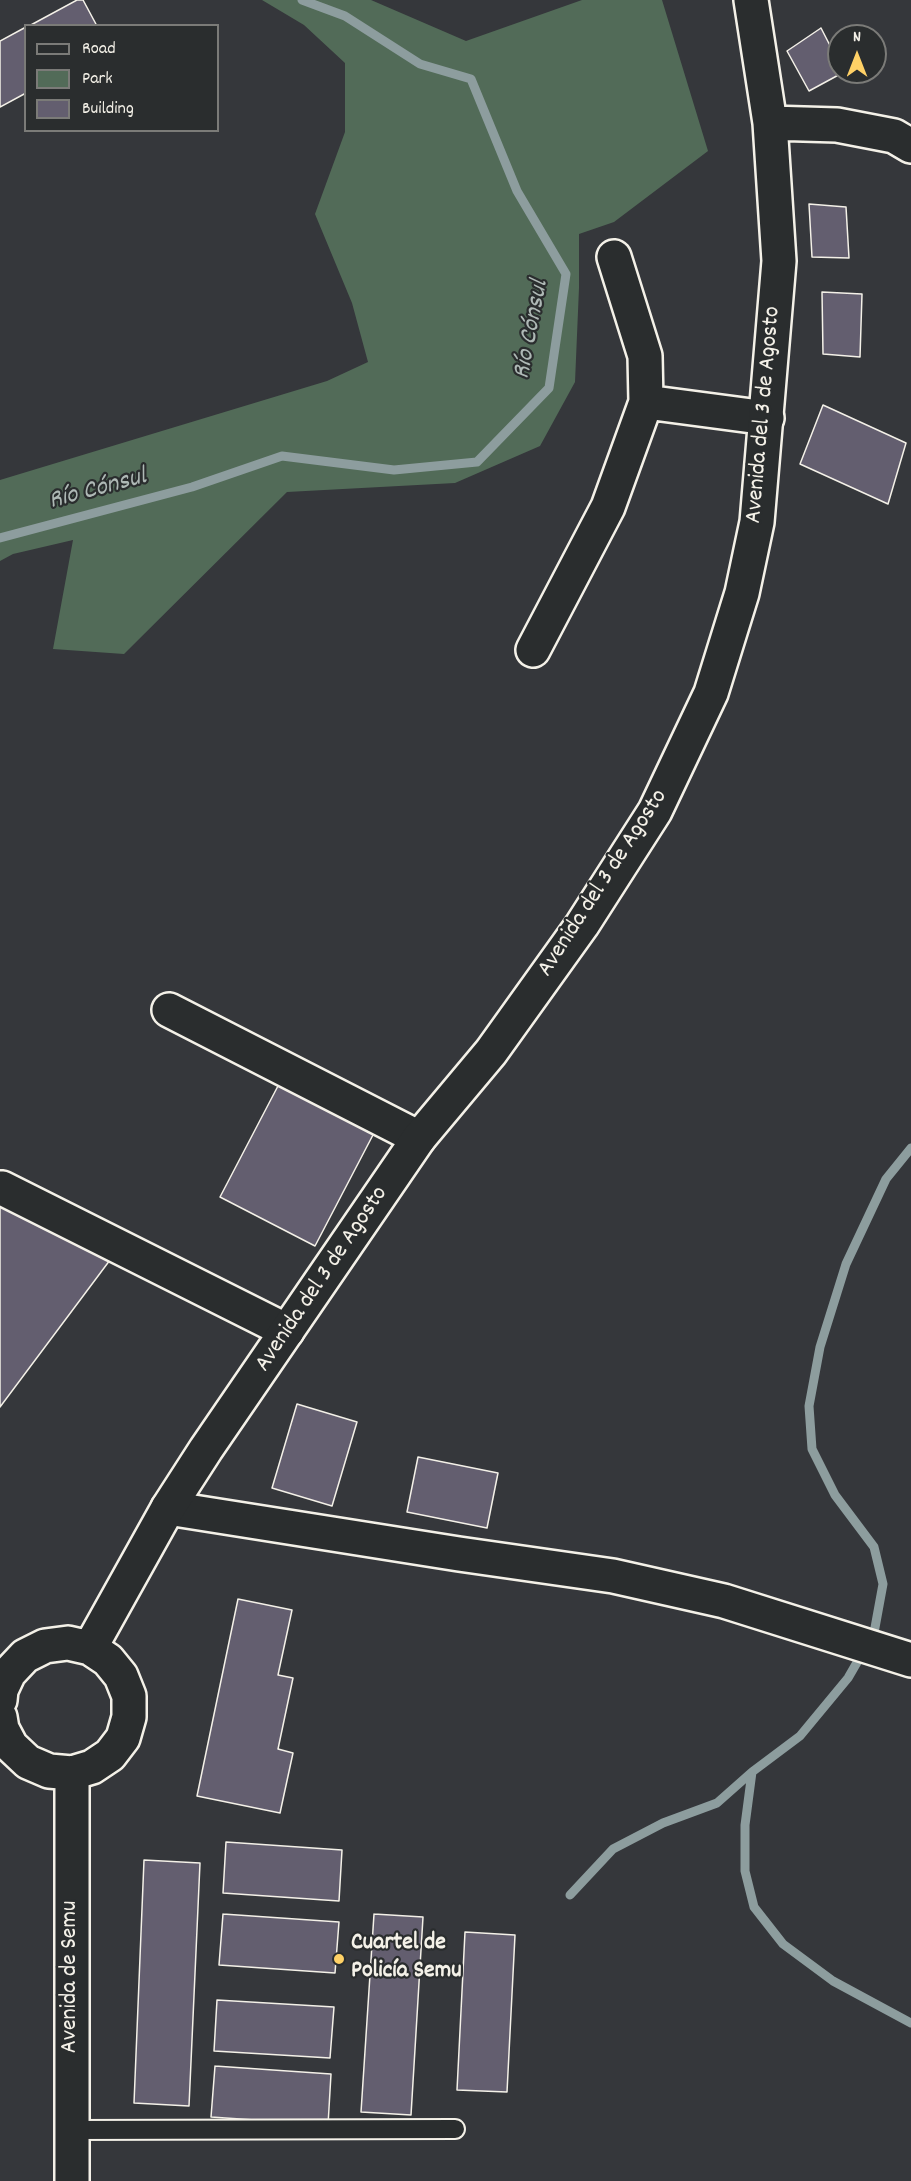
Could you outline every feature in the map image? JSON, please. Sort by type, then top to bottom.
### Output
[{"type":"main road","name":"Avenida del 3 de Agosto","points":[[90,1648],[168,1508],[419,1138],[490,1052],[582,925],[655,811],[711,693],[742,592],[757,522],[779,261],[770,123],[751,0]]},
{"type":"main road","points":[[770,123],[837,125],[894,136],[911,146]]},
{"type":"main road","points":[[533,650],[608,507],[646,402],[645,356],[614,257]]},
{"type":"main road","points":[[646,402],[766,418]]},
{"type":"main road","points":[[169,1010],[419,1138]]},
{"type":"main road","points":[[2,1188],[288,1331]]},
{"type":"main road","points":[[168,1508],[613,1576],[724,1601],[899,1656]]},
{"type":"main road","points":[[0,1700],[1,1690],[9,1673],[25,1656],[45,1646],[68,1643],[90,1648],[108,1660],[121,1676],[129,1696],[129,1718],[123,1738],[110,1755],[92,1767],[72,1773],[49,1771],[28,1762],[4,1738]]},
{"type":"main road","name":"Avenida de Semu","points":[[72,1773],[72,2181]]},
{"type":"lane","points":[[72,2130],[455,2129]]},
{"type":"green space","points":[[262,0],[371,0],[466,41],[582,0],[662,0],[708,151],[614,222],[579,234],[575,382],[540,446],[455,483],[287,492],[124,654],[53,649],[73,540],[13,554],[0,561],[0,480],[327,381],[368,362],[352,303],[315,214],[345,132],[345,63],[304,25]]},
{"type":"building","points":[[77,0],[83,0],[96,24],[33,24]]},
{"type":"building","points":[[24,28],[24,94],[0,107],[0,41]]},
{"type":"building","points":[[821,28],[827,40],[827,81],[809,91],[787,51]]},
{"type":"building","points":[[809,204],[846,207],[849,258],[812,257]]},
{"type":"building","points":[[822,292],[862,294],[860,357],[823,354]]},
{"type":"building","points":[[823,405],[906,443],[888,504],[800,464]]},
{"type":"building","points":[[279,1084],[374,1133],[315,1246],[220,1197]]},
{"type":"building","points":[[0,1201],[113,1256],[0,1407]]},
{"type":"building","points":[[297,1404],[357,1422],[332,1506],[272,1488]]},
{"type":"building","points":[[418,1457],[498,1473],[487,1528],[407,1512]]},
{"type":"building","points":[[238,1599],[292,1610],[278,1675],[293,1678],[278,1749],[293,1753],[280,1813],[197,1796]]},
{"type":"building","points":[[226,1842],[342,1850],[339,1901],[223,1893]]},
{"type":"building","points":[[144,1860],[200,1863],[189,2106],[134,2103]]},
{"type":"building","points":[[223,1914],[339,1922],[335,1973],[219,1965]]},
{"type":"building","points":[[374,1914],[423,1917],[411,2115],[361,2112]]},
{"type":"building","points":[[465,1932],[515,1935],[507,2092],[457,2090]]},
{"type":"building","points":[[217,2000],[334,2007],[330,2058],[214,2051]]},
{"type":"building","points":[[215,2066],[331,2074],[328,2125],[211,2117]]},
{"type":"waterway","name":"Río Cónsul","points":[[0,538],[192,487],[282,456],[394,470],[477,462],[549,388],[566,274],[517,191],[471,79],[420,64],[345,16],[302,0]]},
{"type":"waterway","points":[[570,1895],[613,1849],[663,1823],[717,1803],[752,1772],[800,1736],[848,1678],[874,1633],[883,1584],[874,1547],[835,1495],[812,1449],[809,1406],[820,1347],[846,1264],[886,1179],[911,1148]]},
{"type":"waterway","points":[[752,1772],[745,1825],[745,1871],[754,1907],[783,1944],[833,1981],[911,2023]]},
{"type":"place","name":"Cuartel de Policía Semu","points":[[339,1959]]}]
